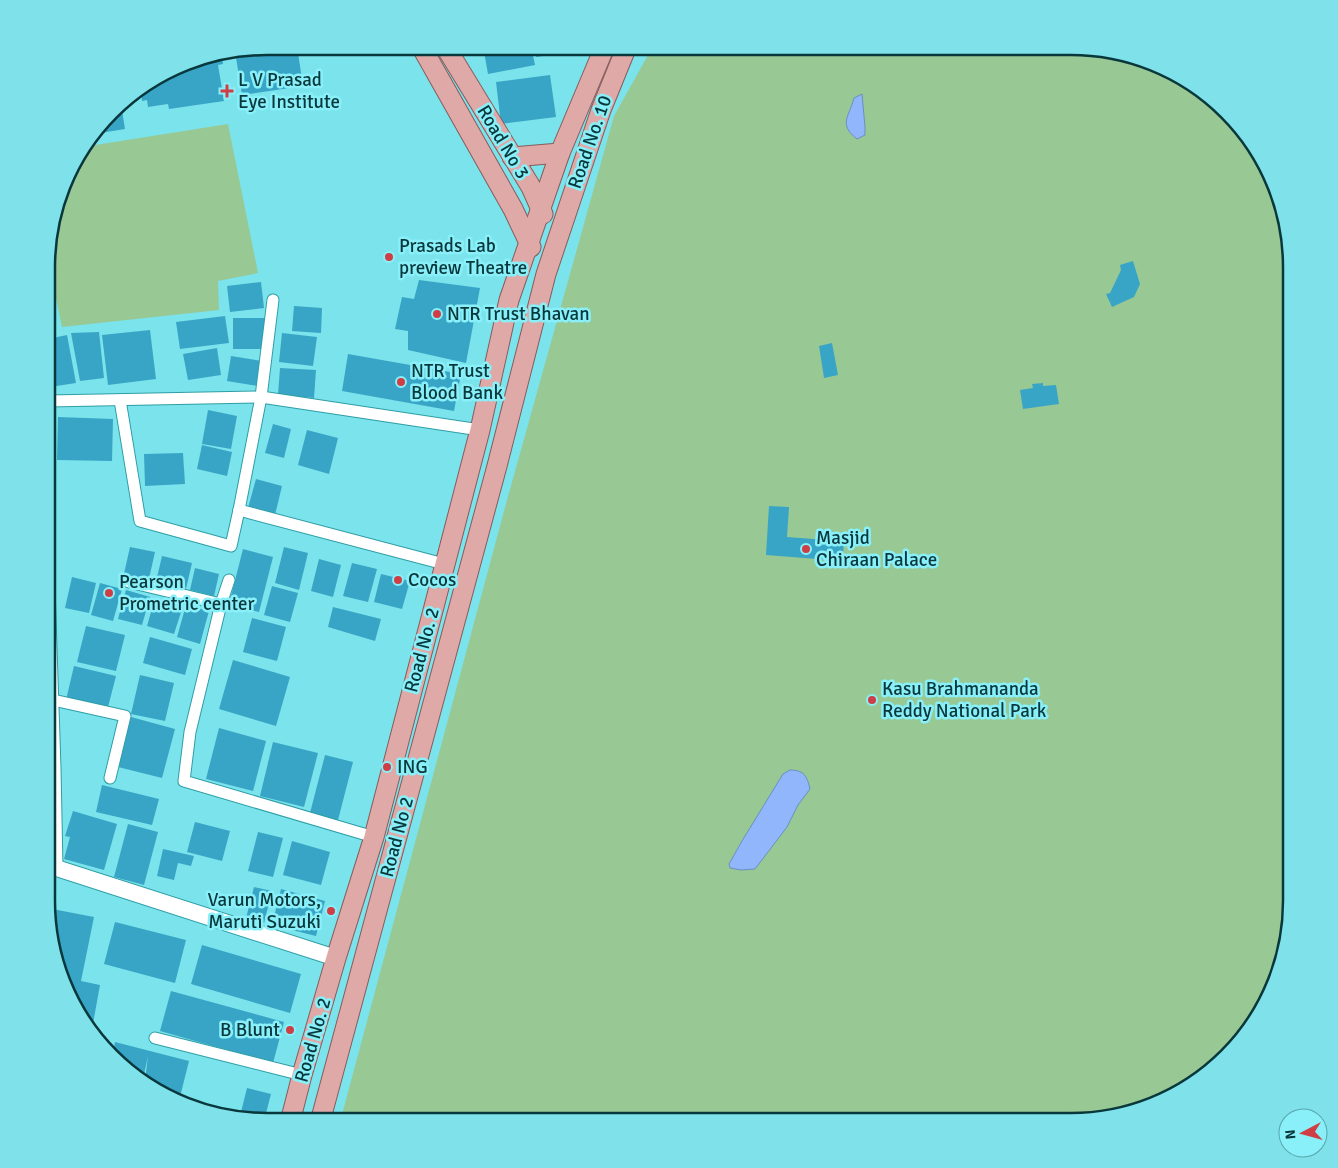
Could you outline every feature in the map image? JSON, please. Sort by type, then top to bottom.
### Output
[{"type":"main road","points":[[426,55],[513,209],[528,242],[546,274]]},
{"type":"main road","name":"Road No 3","points":[[450,55],[531,187],[540,210],[556,239]]},
{"type":"main road","name":"Road No. 10","points":[[550,178],[601,55]]},
{"type":"main road","name":"Road No. 10","points":[[556,239],[601,110],[623,55]]},
{"type":"main road","points":[[512,157],[560,153]]},
{"type":"main road","name":"Road No. 2","points":[[292,1113],[336,958],[374,837],[480,430],[509,300],[550,178]]},
{"type":"main road","points":[[509,300],[516,242],[513,209]]},
{"type":"main road","points":[[546,274],[556,239]]},
{"type":"main road","name":"Road No 2","points":[[322,1113],[497,466],[546,274]]},
{"type":"main road","points":[[55,867],[336,958]]},
{"type":"street","points":[[120,400],[140,521],[231,546],[261,397],[273,300]]},
{"type":"street","points":[[55,401],[261,397],[480,430]]},
{"type":"street","points":[[239,510],[444,564]]},
{"type":"street","points":[[230,580],[221,604],[190,732],[184,781],[374,837]]},
{"type":"street","points":[[129,582],[221,604]]},
{"type":"street","points":[[55,700],[125,716],[110,778]]},
{"type":"street","points":[[155,1038],[302,1075]]},
{"type":"green space","name":"Kasu Brahmananda Reddy National Park","points":[[648,55],[1085,55],[1126,62],[1152,71],[1177,83],[1221,117],[1255,161],[1267,186],[1276,212],[1283,253],[1283,915],[1276,956],[1267,982],[1255,1007],[1221,1051],[1177,1085],[1152,1097],[1126,1106],[1085,1113],[342,1113],[507,500],[614,116]]},
{"type":"green space","points":[[228,124],[258,273],[218,281],[219,310],[62,327],[55,294],[55,253],[59,225],[71,186],[83,161],[94,145]]},
{"type":"water","points":[[862,94],[865,135],[857,139],[848,129],[846,120],[854,98]]},
{"type":"water","points":[[790,770],[802,773],[808,781],[810,789],[798,805],[787,827],[755,869],[741,870],[730,868],[729,864],[783,774]]},
{"type":"building","points":[[253,55],[298,55],[303,86],[242,95],[236,57]]},
{"type":"building","points":[[485,55],[533,55],[535,65],[488,74]]},
{"type":"building","points":[[536,55],[552,55],[536,57]]},
{"type":"building","points":[[223,60],[223,64],[218,65],[224,101],[169,109],[168,104],[148,107],[147,100],[142,101],[142,96],[161,83],[199,66]]},
{"type":"building","points":[[550,75],[556,117],[501,124],[496,82]]},
{"type":"building","points":[[122,112],[125,129],[104,132]]},
{"type":"building","points":[[1133,261],[1140,284],[1134,297],[1112,307],[1106,294],[1110,293],[1121,270],[1120,265]]},
{"type":"building","name":"NTR Trust Bhavan","points":[[419,280],[480,288],[466,363],[408,350],[408,331],[395,329],[402,297],[414,299]]},
{"type":"building","points":[[261,282],[264,308],[230,312],[227,286]]},
{"type":"building","points":[[294,306],[322,308],[321,333],[292,331]]},
{"type":"building","points":[[225,316],[229,343],[180,349],[176,322]]},
{"type":"building","points":[[233,318],[265,318],[265,349],[233,349]]},
{"type":"building","points":[[150,330],[156,379],[108,385],[102,335]]},
{"type":"building","points":[[99,332],[104,378],[80,381],[71,333]]},
{"type":"building","points":[[282,333],[317,337],[313,366],[279,362]]},
{"type":"building","points":[[67,335],[76,383],[55,386],[55,338]]},
{"type":"building","points":[[832,343],[838,375],[824,378],[819,346]]},
{"type":"building","points":[[217,348],[221,375],[188,380],[183,354]]},
{"type":"building","name":"NTR Trust Blood Bank","points":[[348,354],[461,374],[454,411],[342,391]]},
{"type":"building","points":[[231,356],[262,361],[258,386],[227,381]]},
{"type":"building","points":[[280,368],[316,370],[314,398],[278,395]]},
{"type":"building","points":[[1043,383],[1043,386],[1056,385],[1059,404],[1023,409],[1020,390],[1033,388],[1032,384]]},
{"type":"building","points":[[208,410],[237,416],[231,449],[202,444]]},
{"type":"building","points":[[58,417],[113,419],[112,461],[57,460]]},
{"type":"building","points":[[273,424],[291,429],[284,458],[265,453]]},
{"type":"building","points":[[307,430],[338,438],[329,474],[298,465]]},
{"type":"building","points":[[202,445],[232,452],[227,476],[197,469]]},
{"type":"building","points":[[183,453],[185,484],[145,486],[144,454]]},
{"type":"building","points":[[256,479],[282,486],[275,515],[248,508]]},
{"type":"building","points":[[769,506],[789,507],[787,537],[827,540],[827,535],[844,536],[843,561],[766,555]]},
{"type":"building","points":[[130,547],[155,552],[148,583],[123,578]]},
{"type":"building","points":[[284,547],[308,553],[299,590],[275,583]]},
{"type":"building","points":[[243,549],[273,557],[259,612],[229,604]]},
{"type":"building","points":[[162,556],[192,563],[185,593],[155,586]]},
{"type":"building","points":[[319,559],[341,565],[333,597],[311,591]]},
{"type":"building","points":[[352,563],[377,569],[368,602],[343,596]]},
{"type":"building","points":[[195,568],[219,574],[214,596],[190,590]]},
{"type":"building","points":[[381,574],[410,581],[402,609],[374,602]]},
{"type":"building","points":[[72,577],[96,583],[89,613],[65,608]]},
{"type":"building","points":[[100,583],[122,589],[113,621],[91,615]]},
{"type":"building","points":[[272,586],[298,593],[290,622],[264,615]]},
{"type":"building","points":[[126,590],[150,597],[142,625],[118,619]]},
{"type":"building","points":[[155,598],[183,606],[174,634],[147,626]]},
{"type":"building","points":[[186,605],[209,611],[200,644],[177,637]]},
{"type":"building","points":[[333,607],[381,619],[375,641],[328,627]]},
{"type":"building","points":[[252,618],[286,627],[277,661],[243,652]]},
{"type":"building","points":[[86,626],[125,635],[116,671],[77,662]]},
{"type":"building","points":[[150,637],[192,649],[185,675],[143,663]]},
{"type":"building","points":[[233,660],[290,677],[276,726],[219,709]]},
{"type":"building","points":[[74,666],[116,676],[107,711],[66,700]]},
{"type":"building","points":[[140,675],[174,683],[165,721],[131,714]]},
{"type":"building","points":[[131,717],[175,729],[162,778],[118,767]]},
{"type":"building","points":[[219,728],[266,741],[253,791],[206,779]]},
{"type":"building","points":[[273,742],[318,753],[304,807],[260,796]]},
{"type":"building","points":[[325,755],[353,762],[338,820],[310,813]]},
{"type":"building","points":[[102,785],[159,799],[152,825],[96,812]]},
{"type":"building","points":[[73,811],[117,824],[104,870],[64,859],[70,837],[65,836]]},
{"type":"building","points":[[195,822],[230,831],[222,861],[187,852]]},
{"type":"building","points":[[128,824],[158,832],[144,885],[114,877]]},
{"type":"building","points":[[258,832],[283,838],[273,877],[248,871]]},
{"type":"building","points":[[292,841],[330,852],[321,885],[283,875]]},
{"type":"building","points":[[163,849],[194,856],[191,866],[178,863],[174,880],[157,876]]},
{"type":"building","points":[[254,887],[272,891],[264,923],[246,918]]},
{"type":"building","points":[[281,889],[325,901],[316,936],[272,925]]},
{"type":"building","points":[[55,910],[94,917],[81,981],[100,985],[93,1022],[83,1007],[66,969],[59,943]]},
{"type":"building","points":[[115,922],[186,940],[175,983],[104,964]]},
{"type":"building","points":[[202,945],[301,974],[290,1013],[191,984]]},
{"type":"building","points":[[171,991],[284,1022],[273,1063],[160,1031]]},
{"type":"building","points":[[115,1042],[189,1061],[181,1095],[146,1075],[148,1056],[144,1074],[114,1048]]},
{"type":"building","points":[[247,1088],[271,1094],[266,1113],[241,1111]]},
{"type":"place","name":"L V Prasad Eye Institute","points":[[227,91]]},
{"type":"place","name":"Prasads Lab preview Theatre","points":[[389,257]]},
{"type":"place","name":"NTR Trust Bhavan","points":[[437,314]]},
{"type":"place","name":"NTR Trust Blood Bank","points":[[401,382]]},
{"type":"place","name":"Masjid Chiraan Palace","points":[[806,549]]},
{"type":"place","name":"Cocos","points":[[398,580]]},
{"type":"place","name":"Pearson Prometric center","points":[[109,593]]},
{"type":"place","name":"Kasu Brahmananda Reddy National Park","points":[[872,700]]},
{"type":"place","name":"ING","points":[[387,767]]},
{"type":"place","name":"Varun Motors, Maruti Suzuki","points":[[331,911]]},
{"type":"place","name":"B Blunt","points":[[290,1030]]}]
